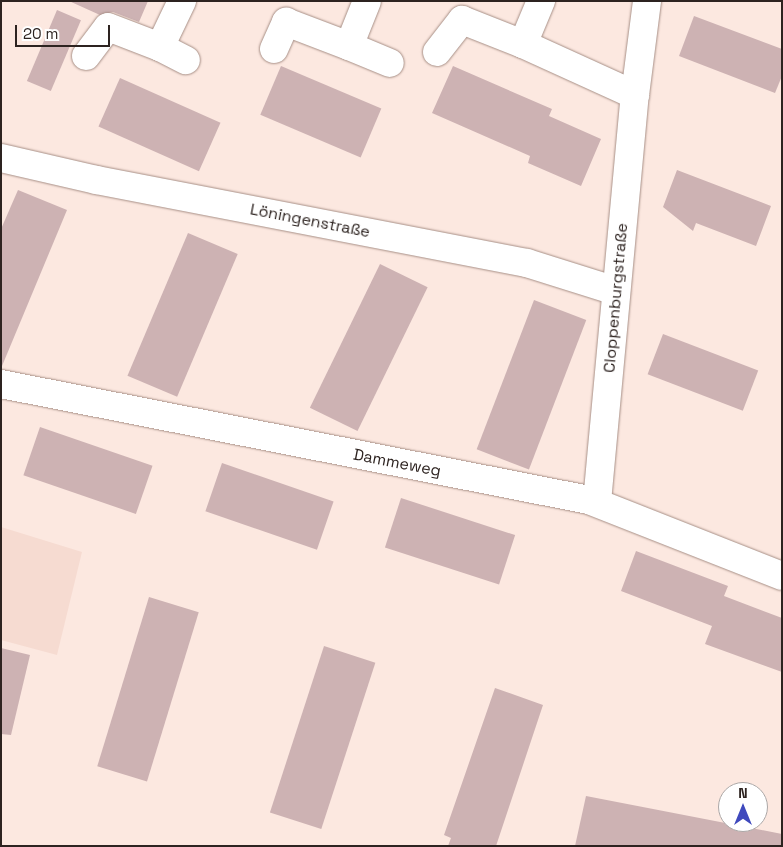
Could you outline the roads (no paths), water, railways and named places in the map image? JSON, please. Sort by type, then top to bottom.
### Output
[{"type":"street","points":[[160,47],[182,1]]},
{"type":"street","points":[[349,46],[367,1]]},
{"type":"street","points":[[523,44],[541,1]]},
{"type":"street","name":"Cloppenburgstraße","points":[[597,502],[635,95],[647,1]]},
{"type":"street","points":[[438,52],[462,20],[523,44],[635,95]]},
{"type":"street","points":[[274,49],[286,22],[390,62]]},
{"type":"street","points":[[86,56],[108,27],[160,47],[186,60]]},
{"type":"street","name":"Löningenstraße","points":[[1,158],[96,180],[527,263],[616,291]]},
{"type":"street","name":"Dammeweg","points":[[1,384],[597,502],[782,576]]}]
